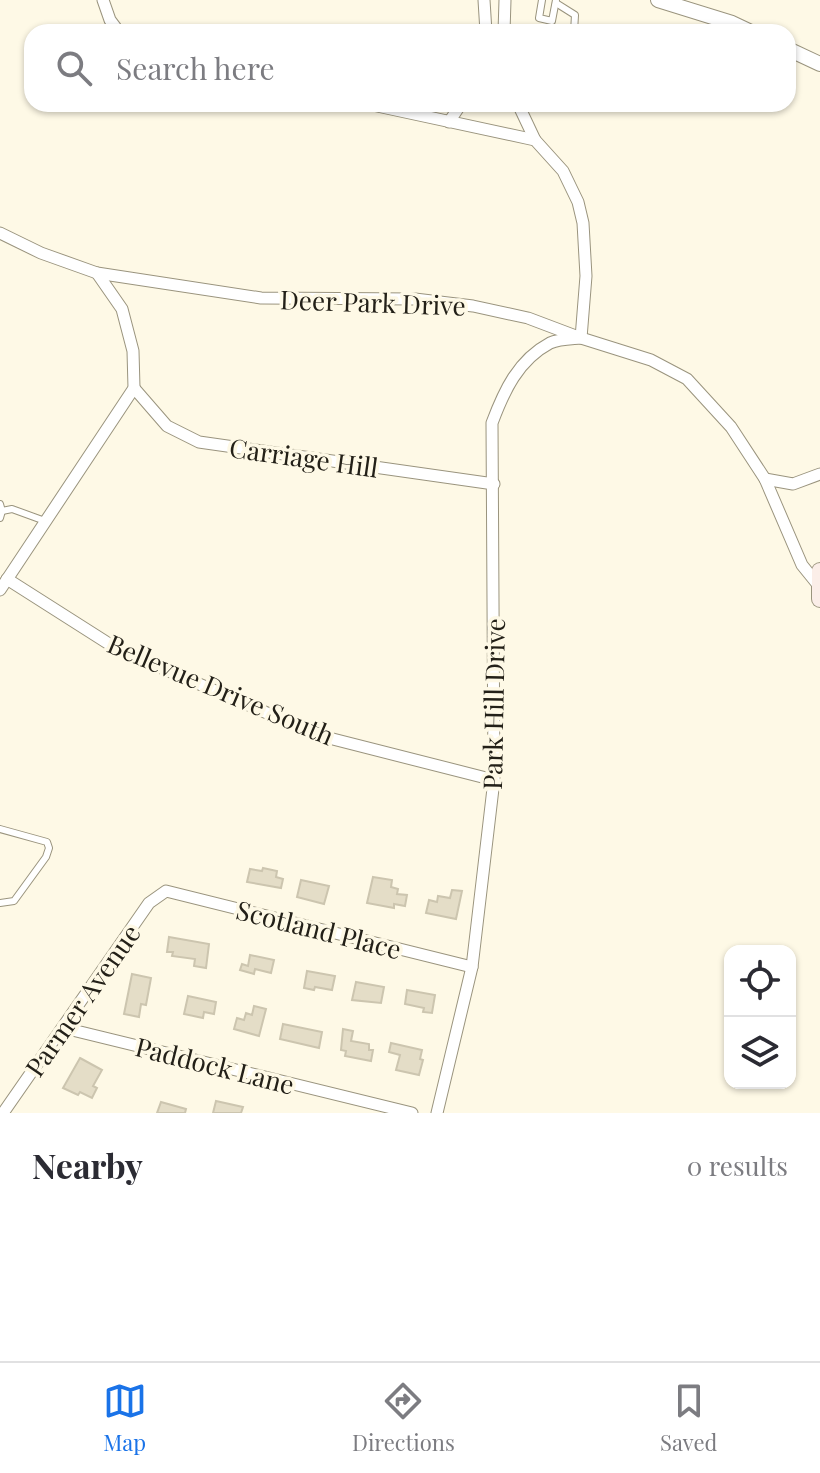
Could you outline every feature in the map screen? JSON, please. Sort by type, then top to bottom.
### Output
[{"type":"main road","points":[[820,571],[820,599]]},
{"type":"street","points":[[103,0],[113,24]]},
{"type":"street","points":[[484,0],[486,24]]},
{"type":"street","points":[[504,24],[505,0]]},
{"type":"street","points":[[658,0],[734,24]]},
{"type":"street","points":[[796,53],[820,64]]},
{"type":"street","points":[[404,112],[535,140]]},
{"type":"street","points":[[449,122],[456,112]]},
{"type":"street","points":[[522,112],[535,140],[563,171],[578,202],[583,223],[586,276],[581,338]]},
{"type":"street","name":"Deer Park Drive","points":[[0,233],[41,253],[97,273],[261,298],[415,299],[473,306],[528,318],[651,360],[687,379],[731,427],[765,479],[798,557],[820,586]]},
{"type":"street","points":[[0,590],[134,388],[133,351],[122,309],[97,273]]},
{"type":"street","name":"Park Hill Drive","points":[[437,1113],[472,967],[494,780],[492,423],[504,389],[527,359],[552,342],[581,338]]},
{"type":"street","name":"Carriage Hill","points":[[134,388],[167,426],[199,442],[494,484]]},
{"type":"street","points":[[765,479],[793,484],[820,474]]},
{"type":"street","name":"Bellevue Drive South","points":[[7,579],[117,649],[321,736],[494,780]]},
{"type":"street","name":"Scotland Place","points":[[166,891],[472,967]]},
{"type":"street","name":"Parmer Avenue","points":[[3,1113],[149,903],[166,891]]},
{"type":"street","name":"Paddock Lane","points":[[64,1028],[412,1113]]},
{"type":"lane","points":[[542,0],[539,18],[552,21],[556,2],[575,15],[574,24]]},
{"type":"lane","points":[[1,511],[12,509],[45,521]]},
{"type":"lane","points":[[0,829],[47,842],[49,848],[14,901],[0,903]]},
{"type":"building","points":[[263,868],[277,871],[276,877],[283,879],[281,888],[247,882],[250,869],[262,871]]},
{"type":"building","points":[[373,877],[392,880],[391,887],[398,889],[397,894],[407,895],[405,906],[394,904],[394,908],[367,903]]},
{"type":"building","points":[[301,880],[329,886],[324,904],[297,897]]},
{"type":"building","points":[[452,890],[462,891],[456,919],[426,913],[429,900],[437,902],[438,896],[450,898]]},
{"type":"building","points":[[169,937],[209,944],[206,968],[194,966],[195,959],[172,956],[173,952],[167,952]]},
{"type":"building","points":[[250,955],[274,960],[271,973],[255,969],[254,974],[240,970],[242,964],[248,966]]},
{"type":"building","points":[[307,971],[335,976],[332,990],[304,988]]},
{"type":"building","points":[[132,974],[151,978],[146,1005],[141,1004],[139,1017],[124,1014]]},
{"type":"building","points":[[356,982],[384,987],[381,1003],[352,1000]]},
{"type":"building","points":[[407,990],[435,995],[432,1013],[405,1004]]},
{"type":"building","points":[[188,996],[216,1002],[214,1014],[204,1012],[203,1018],[184,1014]]},
{"type":"building","points":[[254,1006],[266,1009],[259,1036],[234,1029],[237,1018],[244,1020],[246,1013],[252,1015]]},
{"type":"building","points":[[283,1024],[322,1032],[319,1048],[280,1039]]},
{"type":"building","points":[[343,1029],[353,1031],[351,1041],[369,1044],[369,1050],[373,1050],[371,1061],[345,1056],[346,1051],[341,1050]]},
{"type":"building","points":[[391,1043],[422,1050],[419,1075],[396,1070],[400,1055],[389,1052]]},
{"type":"building","points":[[80,1058],[102,1070],[93,1086],[97,1088],[92,1098],[63,1088]]},
{"type":"building","points":[[216,1101],[243,1107],[241,1113],[213,1113]]},
{"type":"building","points":[[161,1102],[186,1109],[185,1113],[157,1113]]}]
